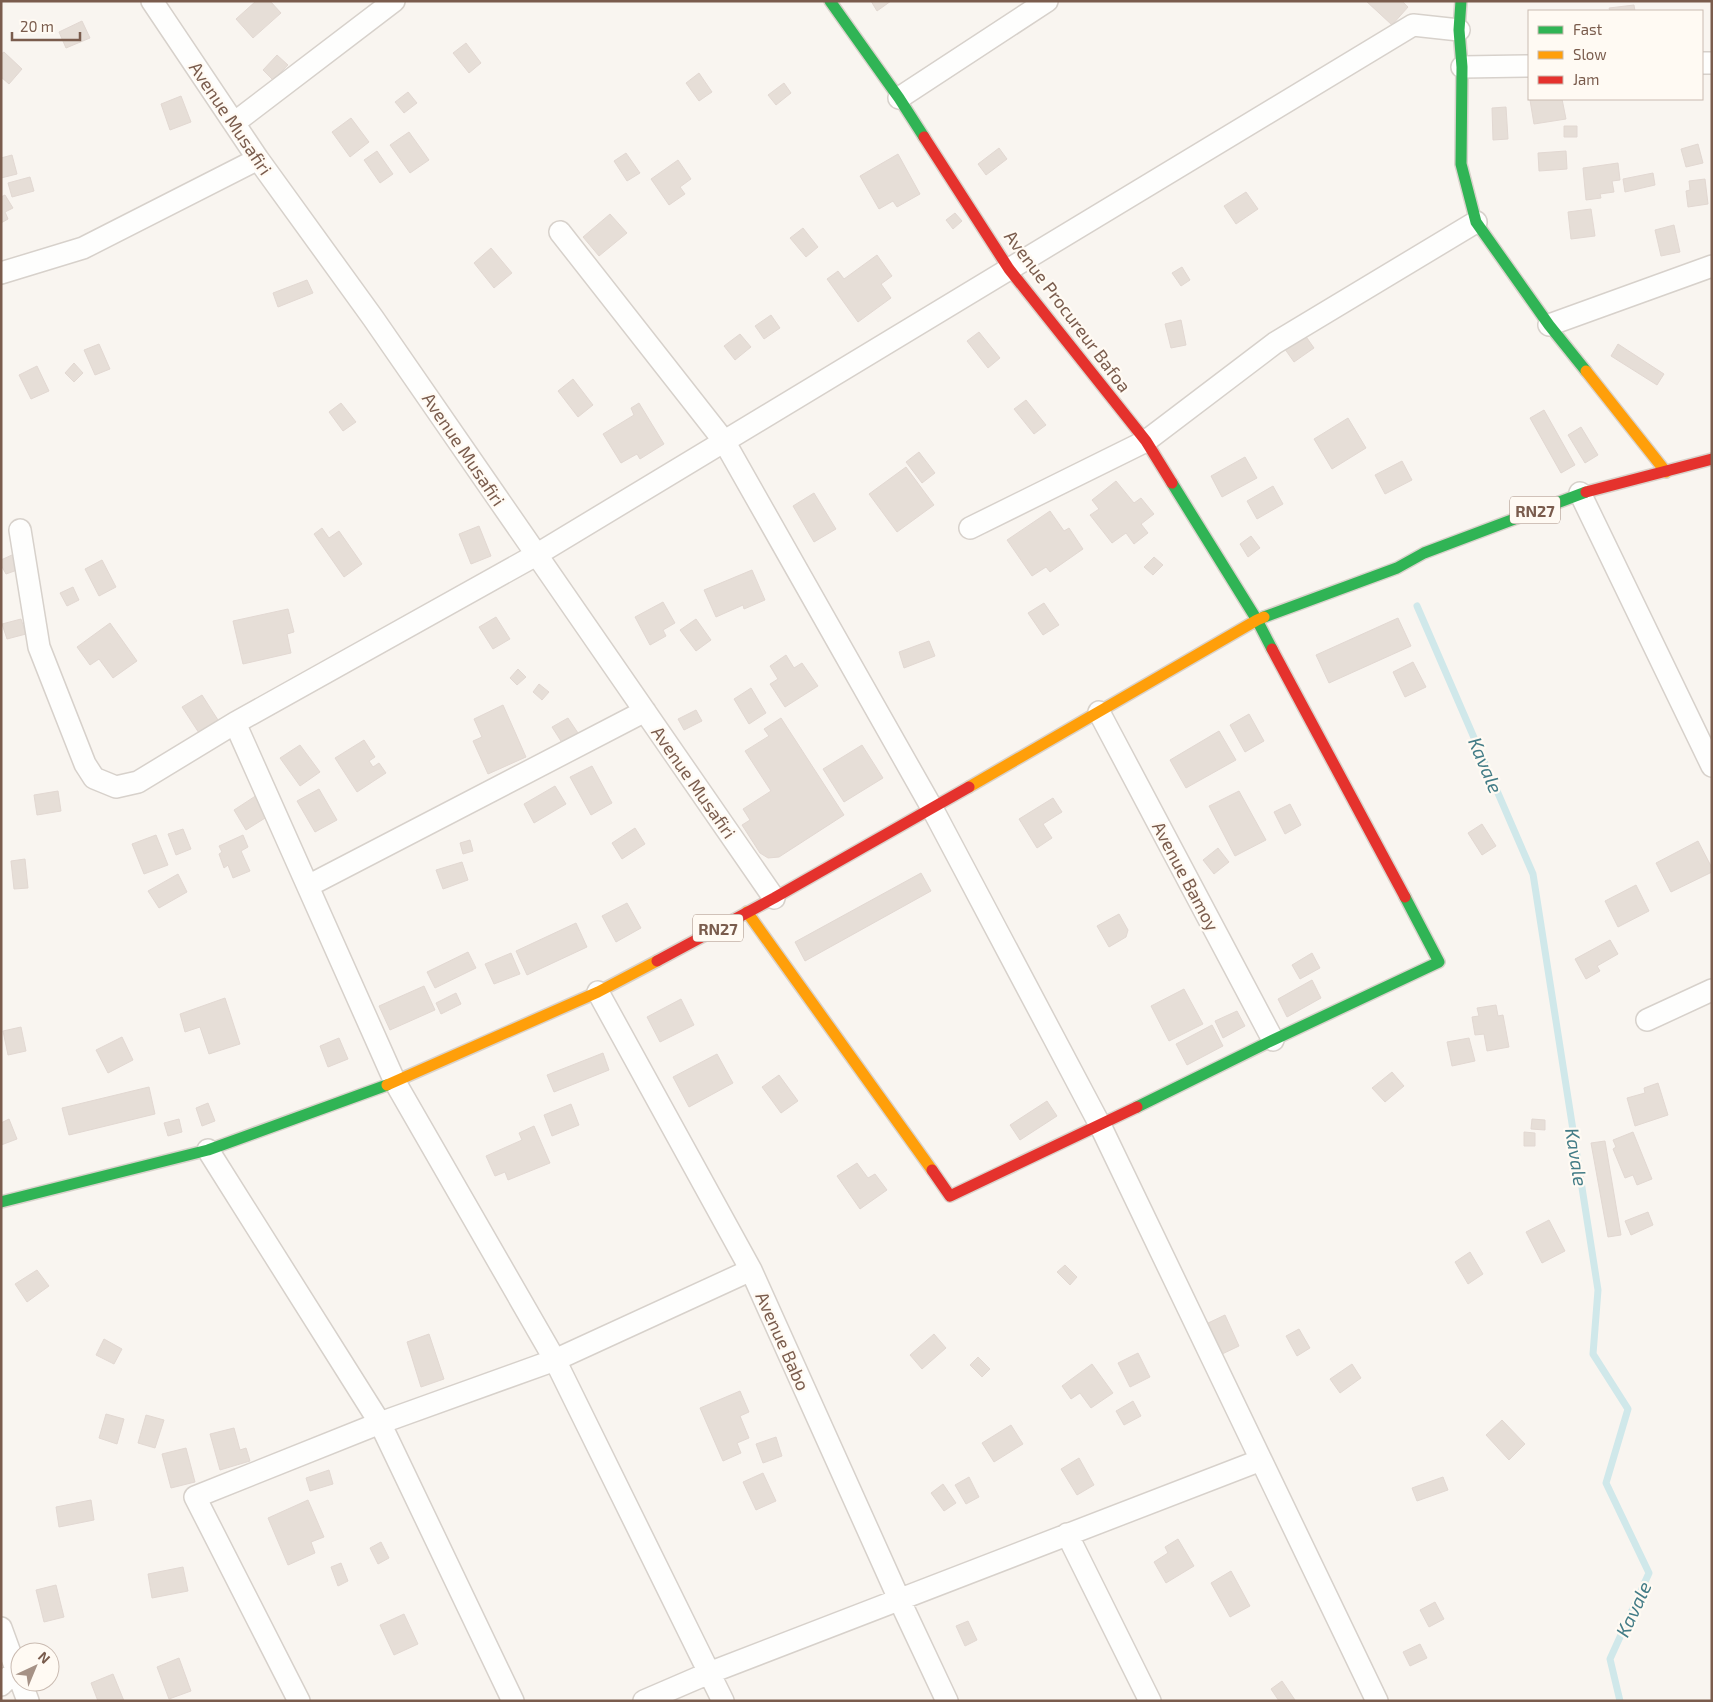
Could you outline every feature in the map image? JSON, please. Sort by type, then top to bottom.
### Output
[{"type":"street","name":"Avenue Musafiri","points":[[152,1],[258,159],[373,318],[774,898]]},
{"type":"street","points":[[234,123],[394,1]]},
{"type":"street","name":"Avenue Procureur Bafoa","points":[[830,1],[899,98],[1009,269],[1146,441],[1257,620],[1440,962],[1273,1040]]},
{"type":"street","points":[[899,98],[1047,1]]},
{"type":"street","points":[[1461,1],[1459,30],[1462,67],[1461,164],[1476,222],[1549,325],[1666,472]]},
{"type":"street","points":[[20,530],[39,647],[85,764],[94,778],[116,786],[138,782],[235,723],[536,555],[1413,25],[1459,30]]},
{"type":"street","points":[[1462,67],[1528,66]]},
{"type":"street","points":[[1,273],[83,248],[258,159]]},
{"type":"street","points":[[970,528],[1146,441],[1275,343],[1476,222]]},
{"type":"street","points":[[560,232],[724,441],[932,808],[1100,1125],[1377,1701]]},
{"type":"street","points":[[1549,325],[1712,266]]},
{"type":"street","name":"RN27","points":[[1,1202],[208,1150],[395,1082],[598,992],[774,898],[1257,620],[1397,568],[1424,553],[1580,493],[1712,459]]},
{"type":"street","points":[[1580,493],[1712,766]]},
{"type":"street","points":[[308,886],[645,711]]},
{"type":"street","name":"Avenue Bamoy","points":[[1099,712],[1273,1040]]},
{"type":"street","points":[[235,723],[395,1082],[555,1360],[723,1701]]},
{"type":"street","points":[[747,912],[950,1196],[1273,1040]]},
{"type":"street","points":[[1647,1020],[1712,990]]},
{"type":"street","name":"Avenue Babo","points":[[598,992],[751,1270],[947,1701]]},
{"type":"street","points":[[208,1150],[380,1423],[513,1701]]},
{"type":"street","points":[[299,1701],[195,1497],[380,1423],[555,1360],[751,1270]]},
{"type":"street","points":[[644,1701],[709,1673],[1261,1460]]},
{"type":"street","points":[[1067,1534],[1150,1701]]},
{"type":"street","points":[[1,1628],[10,1652]]},
{"type":"building","points":[[256,1],[270,1],[281,13],[253,38],[236,19]]},
{"type":"building","points":[[871,1],[891,1],[877,11]]},
{"type":"building","points":[[1366,1],[1402,1],[1408,7],[1392,25]]},
{"type":"building","points":[[1634,5],[1635,10],[1610,10],[1609,8]]},
{"type":"building","points":[[82,21],[90,38],[66,48],[59,32]]},
{"type":"building","points":[[466,43],[481,63],[469,73],[453,53]]},
{"type":"building","points":[[4,52],[22,69],[9,84],[1,77],[1,54]]},
{"type":"building","points":[[277,55],[288,65],[273,80],[263,70]]},
{"type":"building","points":[[699,73],[712,92],[699,101],[686,83]]},
{"type":"building","points":[[784,83],[791,93],[776,105],[768,95]]},
{"type":"building","points":[[408,92],[417,103],[404,113],[395,102]]},
{"type":"building","points":[[181,96],[191,122],[170,130],[161,104]]},
{"type":"building","points":[[1530,100],[1562,100],[1566,119],[1534,124]]},
{"type":"building","points":[[1506,107],[1508,139],[1493,140],[1492,108]]},
{"type":"building","points":[[351,118],[369,142],[350,157],[332,132]]},
{"type":"building","points":[[1564,126],[1577,126],[1577,137],[1564,137]]},
{"type":"building","points":[[409,132],[429,160],[410,173],[390,145]]},
{"type":"building","points":[[1698,144],[1703,163],[1686,167],[1681,149]]},
{"type":"building","points":[[999,148],[1007,159],[986,175],[978,164]]},
{"type":"building","points":[[377,151],[393,174],[380,183],[364,160]]},
{"type":"building","points":[[1566,151],[1567,169],[1539,171],[1538,153]]},
{"type":"building","points":[[626,153],[640,173],[627,181],[614,161]]},
{"type":"building","points":[[898,154],[920,194],[897,207],[893,201],[879,209],[860,176]]},
{"type":"building","points":[[12,155],[17,174],[1,178],[1,158]]},
{"type":"building","points":[[678,160],[691,179],[680,187],[685,194],[669,205],[651,179]]},
{"type":"building","points":[[1618,163],[1620,180],[1612,181],[1614,192],[1600,194],[1601,198],[1586,200],[1583,168]]},
{"type":"building","points":[[1653,173],[1655,185],[1625,192],[1623,179]]},
{"type":"building","points":[[30,177],[34,191],[12,197],[8,183]]},
{"type":"building","points":[[1705,179],[1708,204],[1688,207],[1686,191],[1690,190],[1689,181]]},
{"type":"building","points":[[1246,192],[1258,209],[1236,224],[1224,206]]},
{"type":"building","points":[[5,195],[13,208],[5,212],[8,219],[1,223],[1,197]]},
{"type":"building","points":[[1591,209],[1595,236],[1571,239],[1568,212]]},
{"type":"building","points":[[955,213],[962,221],[953,229],[946,220]]},
{"type":"building","points":[[610,214],[627,233],[599,256],[583,237]]},
{"type":"building","points":[[1674,225],[1680,252],[1661,256],[1655,230]]},
{"type":"building","points":[[803,228],[818,247],[806,257],[790,238]]},
{"type":"building","points":[[491,248],[512,273],[494,288],[474,263]]},
{"type":"building","points":[[877,255],[892,276],[881,284],[891,298],[858,322],[827,279],[838,271],[844,279]]},
{"type":"building","points":[[1182,267],[1190,280],[1181,286],[1172,273]]},
{"type":"building","points":[[307,280],[313,293],[278,307],[273,293]]},
{"type":"building","points":[[771,315],[780,328],[764,339],[755,326]]},
{"type":"building","points":[[1181,320],[1186,345],[1171,348],[1165,324]]},
{"type":"building","points":[[1295,321],[1314,348],[1294,362],[1275,335]]},
{"type":"building","points":[[979,332],[1000,358],[988,368],[967,341]]},
{"type":"building","points":[[740,334],[751,347],[735,360],[724,346]]},
{"type":"building","points":[[99,344],[110,369],[95,375],[84,350]]},
{"type":"building","points":[[1618,344],[1664,374],[1657,385],[1611,356]]},
{"type":"building","points":[[74,363],[83,373],[74,382],[65,373]]},
{"type":"building","points":[[37,366],[49,391],[31,399],[19,375]]},
{"type":"building","points":[[573,379],[593,405],[578,417],[558,391]]},
{"type":"building","points":[[1026,400],[1046,425],[1034,434],[1014,409]]},
{"type":"building","points":[[341,403],[356,422],[343,431],[329,412]]},
{"type":"building","points":[[639,403],[664,444],[640,459],[637,454],[621,463],[603,434],[634,415],[631,408]]},
{"type":"building","points":[[1544,410],[1575,465],[1561,473],[1530,418]]},
{"type":"building","points":[[1348,418],[1366,448],[1332,469],[1314,439]]},
{"type":"building","points":[[1581,427],[1598,455],[1585,463],[1568,435]]},
{"type":"building","points":[[919,452],[935,473],[922,483],[906,462]]},
{"type":"building","points":[[1245,457],[1257,478],[1222,497],[1211,476]]},
{"type":"building","points":[[1402,461],[1412,480],[1385,494],[1375,475]]},
{"type":"building","points":[[906,467],[934,505],[897,532],[869,494]]},
{"type":"building","points":[[1116,481],[1134,503],[1141,498],[1154,514],[1141,524],[1148,533],[1134,544],[1126,533],[1112,543],[1090,515],[1099,509],[1092,500]]},
{"type":"building","points":[[1273,486],[1283,504],[1257,519],[1247,501]]},
{"type":"building","points":[[814,493],[836,529],[814,542],[793,506]]},
{"type":"building","points":[[1050,511],[1064,531],[1069,528],[1083,549],[1050,572],[1046,567],[1032,576],[1007,540]]},
{"type":"building","points":[[479,526],[491,556],[471,564],[459,534]]},
{"type":"building","points":[[322,528],[329,538],[339,531],[362,564],[344,577],[314,534]]},
{"type":"building","points":[[1251,536],[1260,548],[1248,557],[1240,544]]},
{"type":"building","points":[[14,554],[20,569],[6,574],[1,565],[1,560]]},
{"type":"building","points":[[1154,557],[1163,565],[1153,575],[1144,567]]},
{"type":"building","points":[[102,560],[116,587],[99,596],[85,569]]},
{"type":"building","points":[[752,570],[765,600],[744,609],[743,605],[716,617],[704,590]]},
{"type":"building","points":[[73,587],[79,600],[67,606],[60,593]]},
{"type":"building","points":[[663,602],[675,623],[663,630],[666,636],[650,645],[635,617]]},
{"type":"building","points":[[1044,603],[1059,625],[1043,635],[1028,613]]},
{"type":"building","points":[[288,609],[294,632],[287,634],[291,653],[243,664],[233,621]]},
{"type":"building","points":[[496,617],[510,639],[493,649],[479,627]]},
{"type":"building","points":[[1398,618],[1411,646],[1329,683],[1316,655]]},
{"type":"building","points":[[21,619],[26,634],[7,639],[2,624]]},
{"type":"building","points":[[696,619],[711,640],[696,651],[680,630]]},
{"type":"building","points":[[110,623],[137,661],[113,678],[99,659],[90,665],[77,647]]},
{"type":"building","points":[[929,641],[935,656],[904,668],[899,652]]},
{"type":"building","points":[[786,655],[794,668],[802,663],[818,686],[785,707],[770,684],[778,679],[770,666]]},
{"type":"building","points":[[1413,662],[1426,687],[1405,697],[1393,672]]},
{"type":"building","points":[[518,669],[526,677],[517,685],[510,678]]},
{"type":"building","points":[[539,684],[549,692],[542,700],[533,692]]},
{"type":"building","points":[[751,688],[766,713],[749,724],[734,699]]},
{"type":"building","points":[[202,695],[218,720],[199,733],[182,707]]},
{"type":"building","points":[[503,705],[526,757],[488,774],[473,741],[482,737],[474,719]]},
{"type":"building","points":[[696,710],[702,721],[684,730],[678,719]]},
{"type":"building","points":[[1249,714],[1264,741],[1245,752],[1230,725]]},
{"type":"building","points":[[568,718],[582,739],[566,749],[552,727]]},
{"type":"building","points":[[781,718],[844,815],[779,857],[768,858],[760,853],[742,825],[750,820],[743,809],[771,791],[745,751],[769,736],[764,729]]},
{"type":"building","points":[[1219,731],[1236,760],[1186,788],[1170,760]]},
{"type":"building","points":[[364,740],[375,757],[369,761],[373,767],[379,763],[386,773],[357,792],[335,758]]},
{"type":"building","points":[[300,745],[320,772],[300,786],[280,758]]},
{"type":"building","points":[[862,745],[883,778],[844,802],[823,769]]},
{"type":"building","points":[[592,766],[612,803],[591,815],[570,777]]},
{"type":"building","points":[[555,786],[566,804],[534,823],[524,804]]},
{"type":"building","points":[[319,789],[337,820],[315,832],[297,801]]},
{"type":"building","points":[[58,791],[61,811],[37,815],[34,795]]},
{"type":"building","points":[[1239,791],[1266,840],[1235,856],[1209,806]]},
{"type":"building","points":[[257,795],[270,815],[246,830],[234,810]]},
{"type":"building","points":[[1053,798],[1062,812],[1043,824],[1052,838],[1037,848],[1019,819]]},
{"type":"building","points":[[1290,804],[1301,825],[1285,834],[1274,812]]},
{"type":"building","points":[[1482,824],[1496,846],[1482,855],[1468,833]]},
{"type":"building","points":[[635,828],[645,844],[622,859],[612,843]]},
{"type":"building","points":[[183,829],[191,849],[176,855],[168,834]]},
{"type":"building","points":[[156,835],[168,865],[144,874],[132,844]]},
{"type":"building","points":[[243,835],[248,847],[241,851],[250,871],[233,878],[228,865],[224,868],[219,854],[222,852],[219,846]]},
{"type":"building","points":[[470,840],[473,851],[463,854],[460,843]]},
{"type":"building","points":[[1698,841],[1712,868],[1712,872],[1671,892],[1656,863]]},
{"type":"building","points":[[1218,848],[1229,862],[1214,874],[1203,860]]},
{"type":"building","points":[[25,859],[28,888],[14,889],[11,861]]},
{"type":"building","points":[[462,862],[468,880],[443,889],[436,870]]},
{"type":"building","points":[[921,873],[931,891],[805,961],[795,942]]},
{"type":"building","points":[[178,874],[187,892],[159,908],[148,891]]},
{"type":"building","points":[[1636,885],[1649,911],[1618,927],[1605,901]]},
{"type":"building","points":[[627,903],[641,928],[616,942],[602,916]]},
{"type":"building","points":[[1119,914],[1128,930],[1126,937],[1109,947],[1097,926]]},
{"type":"building","points":[[576,923],[587,947],[527,975],[516,951]]},
{"type":"building","points":[[1610,940],[1618,954],[1597,966],[1600,971],[1586,979],[1575,959]]},
{"type":"building","points":[[468,952],[476,968],[435,988],[427,972]]},
{"type":"building","points":[[511,953],[520,974],[494,984],[485,964]]},
{"type":"building","points":[[1312,953],[1320,968],[1300,979],[1292,965]]},
{"type":"building","points":[[1312,980],[1321,998],[1287,1017],[1278,999]]},
{"type":"building","points":[[424,986],[435,1010],[390,1030],[379,1006]]},
{"type":"building","points":[[1184,989],[1203,1024],[1169,1041],[1151,1006]]},
{"type":"building","points":[[456,993],[461,1004],[441,1014],[436,1003]]},
{"type":"building","points":[[225,998],[240,1044],[209,1054],[200,1027],[185,1032],[180,1014]]},
{"type":"building","points":[[681,999],[694,1025],[660,1042],[647,1017]]},
{"type":"building","points":[[1496,1005],[1498,1016],[1503,1015],[1509,1047],[1487,1051],[1484,1034],[1475,1035],[1472,1017],[1479,1016],[1477,1008]]},
{"type":"building","points":[[1237,1011],[1245,1026],[1223,1038],[1215,1021]]},
{"type":"building","points":[[1212,1025],[1223,1046],[1187,1065],[1176,1044]]},
{"type":"building","points":[[21,1027],[26,1051],[8,1055],[3,1031]]},
{"type":"building","points":[[122,1037],[133,1060],[108,1073],[96,1050]]},
{"type":"building","points":[[339,1038],[348,1059],[328,1067],[320,1046]]},
{"type":"building","points":[[1469,1038],[1475,1061],[1452,1066],[1447,1042]]},
{"type":"building","points":[[603,1053],[609,1070],[554,1092],[547,1075]]},
{"type":"building","points":[[717,1054],[733,1083],[689,1107],[673,1077]]},
{"type":"building","points":[[1392,1072],[1404,1086],[1385,1102],[1372,1088]]},
{"type":"building","points":[[779,1075],[798,1101],[781,1113],[762,1087]]},
{"type":"building","points":[[1658,1083],[1668,1115],[1635,1126],[1627,1098],[1645,1093],[1644,1088]]},
{"type":"building","points":[[149,1087],[155,1114],[69,1135],[62,1108]]},
{"type":"building","points":[[1047,1101],[1057,1116],[1020,1140],[1010,1125]]},
{"type":"building","points":[[208,1103],[215,1121],[202,1126],[196,1108]]},
{"type":"building","points":[[571,1104],[579,1125],[552,1136],[544,1115]]},
{"type":"building","points":[[9,1119],[17,1139],[1,1145],[1,1123]]},
{"type":"building","points":[[179,1119],[182,1132],[168,1136],[164,1123]]},
{"type":"building","points":[[1532,1119],[1545,1120],[1545,1130],[1531,1129]]},
{"type":"building","points":[[534,1126],[550,1163],[508,1180],[505,1172],[495,1176],[486,1156],[522,1140],[519,1133]]},
{"type":"building","points":[[1524,1132],[1535,1133],[1535,1146],[1524,1146]]},
{"type":"building","points":[[1633,1132],[1652,1179],[1637,1185],[1633,1175],[1625,1178],[1613,1149],[1616,1147],[1613,1140]]},
{"type":"building","points":[[1605,1141],[1621,1235],[1608,1237],[1591,1143]]},
{"type":"building","points":[[857,1163],[868,1178],[875,1174],[887,1190],[860,1209],[837,1176]]},
{"type":"building","points":[[1648,1212],[1653,1225],[1631,1235],[1625,1221]]},
{"type":"building","points":[[1549,1220],[1565,1251],[1542,1263],[1526,1232]]},
{"type":"building","points":[[1470,1252],[1483,1274],[1468,1284],[1455,1262]]},
{"type":"building","points":[[1065,1265],[1077,1277],[1070,1285],[1057,1272]]},
{"type":"building","points":[[37,1270],[49,1286],[27,1302],[15,1284]]},
{"type":"building","points":[[1225,1315],[1239,1346],[1220,1355],[1206,1324]]},
{"type":"building","points":[[1299,1329],[1310,1348],[1297,1356],[1286,1336]]},
{"type":"building","points":[[429,1334],[444,1379],[421,1387],[407,1342]]},
{"type":"building","points":[[934,1334],[946,1348],[922,1369],[910,1355]]},
{"type":"building","points":[[104,1339],[122,1349],[114,1364],[96,1355]]},
{"type":"building","points":[[1138,1353],[1150,1377],[1130,1387],[1118,1363]]},
{"type":"building","points":[[978,1357],[990,1369],[982,1377],[970,1365]]},
{"type":"building","points":[[1092,1364],[1113,1393],[1091,1408],[1080,1393],[1071,1399],[1062,1386]]},
{"type":"building","points":[[1352,1364],[1361,1378],[1340,1393],[1330,1379]]},
{"type":"building","points":[[740,1391],[749,1412],[740,1416],[749,1438],[737,1443],[741,1453],[723,1461],[700,1408]]},
{"type":"building","points":[[1133,1401],[1141,1416],[1124,1425],[1116,1411]]},
{"type":"building","points":[[106,1414],[124,1419],[117,1444],[99,1438]]},
{"type":"building","points":[[146,1415],[164,1420],[155,1448],[138,1443]]},
{"type":"building","points":[[1502,1420],[1525,1444],[1509,1460],[1486,1435]]},
{"type":"building","points":[[1011,1425],[1023,1444],[994,1462],[982,1443]]},
{"type":"building","points":[[234,1428],[240,1450],[246,1448],[250,1461],[220,1470],[210,1434]]},
{"type":"building","points":[[776,1437],[782,1456],[763,1463],[756,1444]]},
{"type":"building","points":[[186,1448],[195,1482],[171,1488],[162,1454]]},
{"type":"building","points":[[1079,1458],[1094,1485],[1077,1495],[1061,1469]]},
{"type":"building","points":[[329,1470],[333,1484],[310,1491],[306,1478]]},
{"type":"building","points":[[763,1473],[776,1501],[756,1510],[743,1482]]},
{"type":"building","points":[[969,1477],[979,1497],[966,1504],[955,1485]]},
{"type":"building","points":[[1443,1477],[1448,1490],[1417,1501],[1412,1488]]},
{"type":"building","points":[[943,1484],[956,1503],[944,1511],[931,1493]]},
{"type":"building","points":[[91,1500],[94,1520],[59,1527],[56,1507]]},
{"type":"building","points":[[308,1500],[324,1537],[311,1542],[315,1553],[288,1565],[268,1518]]},
{"type":"building","points":[[1178,1539],[1194,1566],[1166,1583],[1154,1562],[1168,1553],[1165,1547]]},
{"type":"building","points":[[381,1542],[389,1558],[378,1564],[370,1548]]},
{"type":"building","points":[[341,1563],[348,1581],[338,1586],[331,1567]]},
{"type":"building","points":[[183,1567],[188,1591],[152,1598],[148,1574]]},
{"type":"building","points":[[1231,1571],[1250,1606],[1230,1617],[1211,1583]]},
{"type":"building","points":[[56,1585],[64,1617],[44,1622],[36,1590]]},
{"type":"building","points":[[1435,1602],[1444,1619],[1429,1627],[1420,1610]]},
{"type":"building","points":[[404,1614],[418,1644],[394,1655],[380,1625]]},
{"type":"building","points":[[968,1621],[977,1640],[965,1646],[956,1626]]},
{"type":"building","points":[[1420,1644],[1427,1658],[1410,1666],[1403,1652]]},
{"type":"building","points":[[179,1658],[191,1691],[169,1699],[157,1667]]},
{"type":"building","points":[[113,1674],[124,1701],[98,1701],[91,1683]]},
{"type":"building","points":[[1282,1681],[1295,1700],[1279,1701],[1271,1689]]},
{"type":"waterway","name":"Kavale","points":[[1417,606],[1533,874],[1598,1290],[1593,1354],[1628,1409],[1606,1483],[1649,1573],[1610,1659],[1620,1701]]},
{"type":"traffic: fast","points":[[830,1],[899,98],[924,137]]},
{"type":"traffic: fast","points":[[1461,1],[1459,30],[1462,67],[1461,164],[1476,222],[1549,325],[1586,371]]},
{"type":"traffic: fast","points":[[1172,483],[1257,620],[1272,649]]},
{"type":"traffic: fast","points":[[1264,617],[1397,568],[1424,553],[1586,492]]},
{"type":"traffic: fast","points":[[1137,1107],[1273,1040],[1439,962],[1405,897]]},
{"type":"traffic: fast","points":[[1,1202],[208,1150],[387,1085]]},
{"type":"traffic: slow","points":[[1586,371],[1666,472]]},
{"type":"traffic: slow","points":[[969,787],[1264,617]]},
{"type":"traffic: slow","points":[[747,912],[932,1170]]},
{"type":"traffic: slow","points":[[387,1085],[598,992],[657,961]]},
{"type":"traffic: jam","points":[[924,137],[1009,269],[1146,441],[1172,483]]},
{"type":"traffic: jam","points":[[1586,492],[1712,459]]},
{"type":"traffic: jam","points":[[1272,649],[1405,897]]},
{"type":"traffic: jam","points":[[657,961],[774,898],[969,787]]},
{"type":"traffic: jam","points":[[932,1170],[950,1196],[1137,1107]]}]
